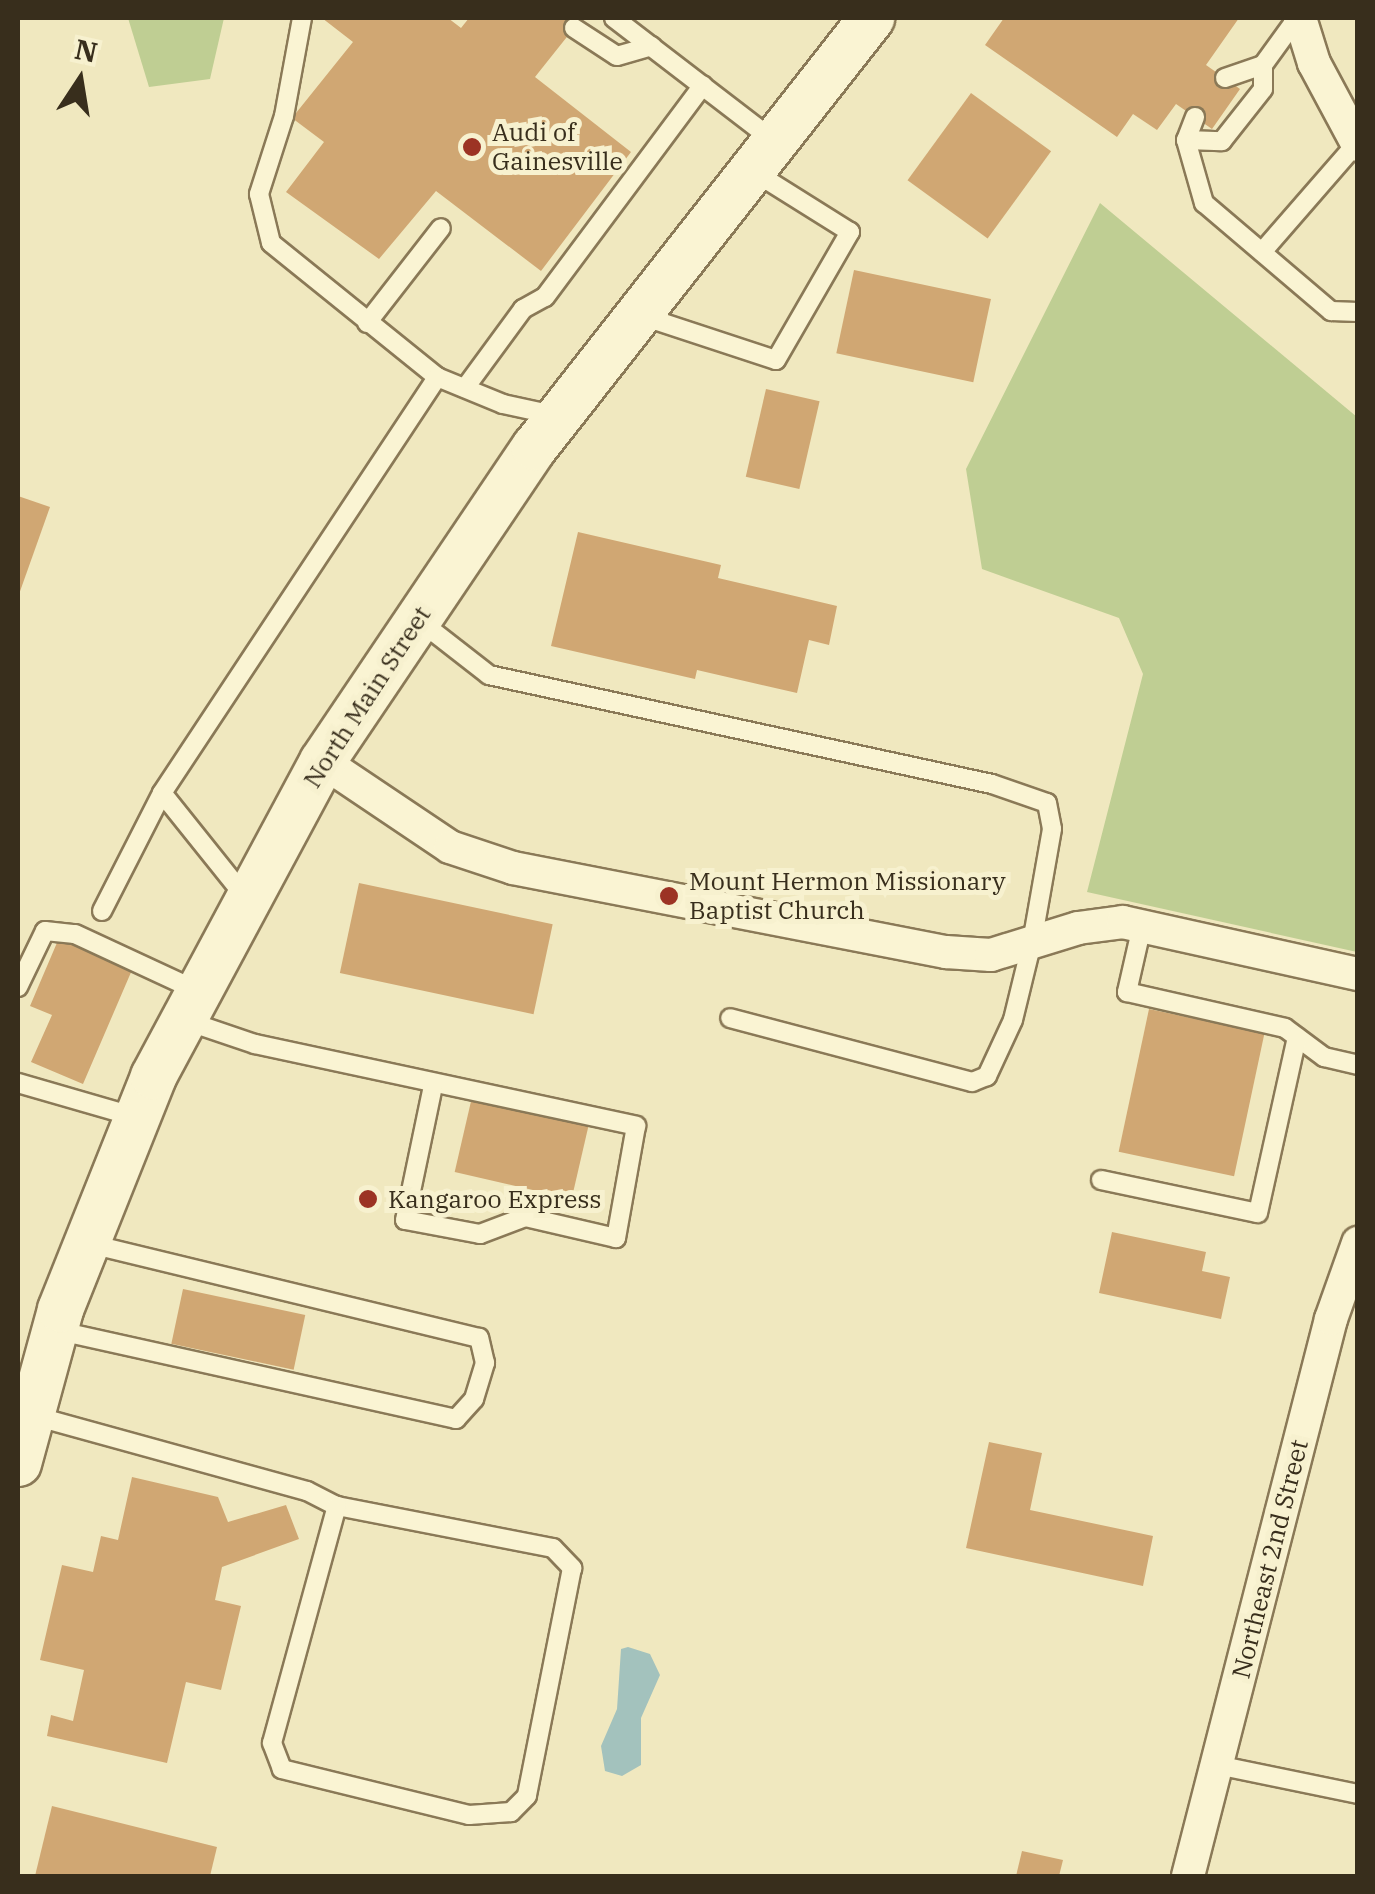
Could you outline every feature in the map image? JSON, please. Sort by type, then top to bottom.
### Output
[{"type":"main road","name":"North Main Street","points":[[18,1463],[54,1330],[136,1118],[246,899],[322,761],[558,416],[871,18]]},
{"type":"street","points":[[1299,18],[1314,63],[1357,144]]},
{"type":"street","points":[[322,761],[450,847],[513,868],[946,952],[991,955],[1078,928],[1142,926],[1358,974]]},
{"type":"street","name":"Northeast 2nd Street","points":[[1188,1876],[1331,1319],[1358,1243]]},
{"type":"lane","points":[[302,18],[284,116],[259,194],[271,243],[437,377],[558,416]]},
{"type":"lane","points":[[614,18],[703,85],[762,155],[850,232],[776,360],[638,315]]},
{"type":"lane","points":[[1225,78],[1263,65],[1299,18]]},
{"type":"lane","points":[[574,28],[617,56],[652,46]]},
{"type":"lane","points":[[1186,140],[1222,141],[1263,88],[1263,65]]},
{"type":"lane","points":[[465,388],[523,309],[545,297],[703,85]]},
{"type":"lane","points":[[1195,118],[1186,140],[1204,203],[1331,311],[1358,312]]},
{"type":"lane","points":[[1262,252],[1357,144]]},
{"type":"lane","points":[[367,323],[441,228]]},
{"type":"lane","points":[[102,910],[162,793],[437,377]]},
{"type":"lane","points":[[416,619],[489,676],[1036,796],[1052,816],[1032,942],[998,1059],[987,1076],[972,1082],[730,1018]]},
{"type":"lane","points":[[162,793],[246,899]]},
{"type":"lane","points":[[1142,926],[1127,992],[1285,1028],[1324,1057],[1358,1065]]},
{"type":"lane","points":[[18,987],[44,930],[75,934],[254,1044],[433,1086],[636,1126],[616,1238],[525,1216],[480,1234],[405,1220],[433,1086]]},
{"type":"lane","points":[[1101,1180],[1258,1213],[1297,1037]]},
{"type":"lane","points":[[18,1083],[136,1118]]},
{"type":"lane","points":[[54,1330],[456,1419],[474,1399],[484,1362],[479,1338],[86,1243]]},
{"type":"lane","points":[[30,1415],[307,1490],[336,1506],[554,1548],[572,1568],[527,1796],[512,1812],[469,1815],[282,1769],[272,1743],[336,1506]]},
{"type":"lane","points":[[1217,1765],[1358,1794]]},
{"type":"green space","points":[[128,18],[224,18],[210,79],[149,87]]},
{"type":"green space","points":[[1100,203],[1357,417],[1357,952],[1087,892],[1143,674],[1119,618],[982,569],[966,469]]},
{"type":"water","points":[[628,1647],[650,1654],[660,1675],[641,1718],[641,1765],[622,1776],[605,1771],[601,1746],[617,1709],[621,1649]]},
{"type":"building","name":"Audi of Gainesville","points":[[322,18],[448,18],[461,28],[469,18],[582,18],[535,77],[631,152],[541,271],[436,191],[379,259],[286,192],[324,142],[292,118],[353,42]]},
{"type":"building","points":[[1004,18],[1239,18],[1206,65],[1240,89],[1212,129],[1176,104],[1157,130],[1133,114],[1117,137],[985,45]]},
{"type":"building","points":[[971,93],[1051,151],[988,239],[908,180]]},
{"type":"building","points":[[854,270],[991,299],[973,382],[836,353]]},
{"type":"building","points":[[766,389],[820,401],[799,489],[746,477]]},
{"type":"building","points":[[18,496],[50,507],[18,597]]},
{"type":"building","points":[[578,532],[721,565],[718,578],[837,606],[829,645],[809,640],[797,693],[697,670],[695,679],[551,646]]},
{"type":"building","points":[[359,883],[553,924],[534,1014],[340,973]]},
{"type":"building","points":[[59,938],[132,970],[83,1084],[31,1062],[52,1015],[30,1006]]},
{"type":"building","points":[[1149,1009],[1264,1034],[1234,1176],[1119,1152]]},
{"type":"building","points":[[472,1097],[589,1124],[572,1199],[455,1172]]},
{"type":"building","points":[[1112,1232],[1206,1252],[1202,1271],[1230,1277],[1221,1319],[1099,1293]]},
{"type":"building","points":[[183,1289],[305,1315],[294,1370],[171,1344]]},
{"type":"building","points":[[989,1442],[1042,1453],[1030,1510],[1153,1536],[1143,1586],[966,1548]]},
{"type":"building","points":[[132,1477],[218,1497],[228,1522],[286,1505],[299,1539],[222,1567],[215,1600],[241,1606],[221,1690],[186,1682],[167,1763],[47,1736],[51,1715],[73,1721],[84,1670],[40,1660],[62,1565],[93,1572],[101,1536],[118,1540]]},
{"type":"building","points":[[52,1806],[217,1847],[210,1876],[35,1876]]},
{"type":"building","points":[[1022,1851],[1063,1860],[1059,1876],[1016,1876]]},
{"type":"place","name":"Audi of Gainesville","points":[[472,147]]},
{"type":"place","name":"Mount Hermon Missionary Baptist Church","points":[[669,896]]},
{"type":"place","name":"Kangaroo Express","points":[[368,1199]]}]
